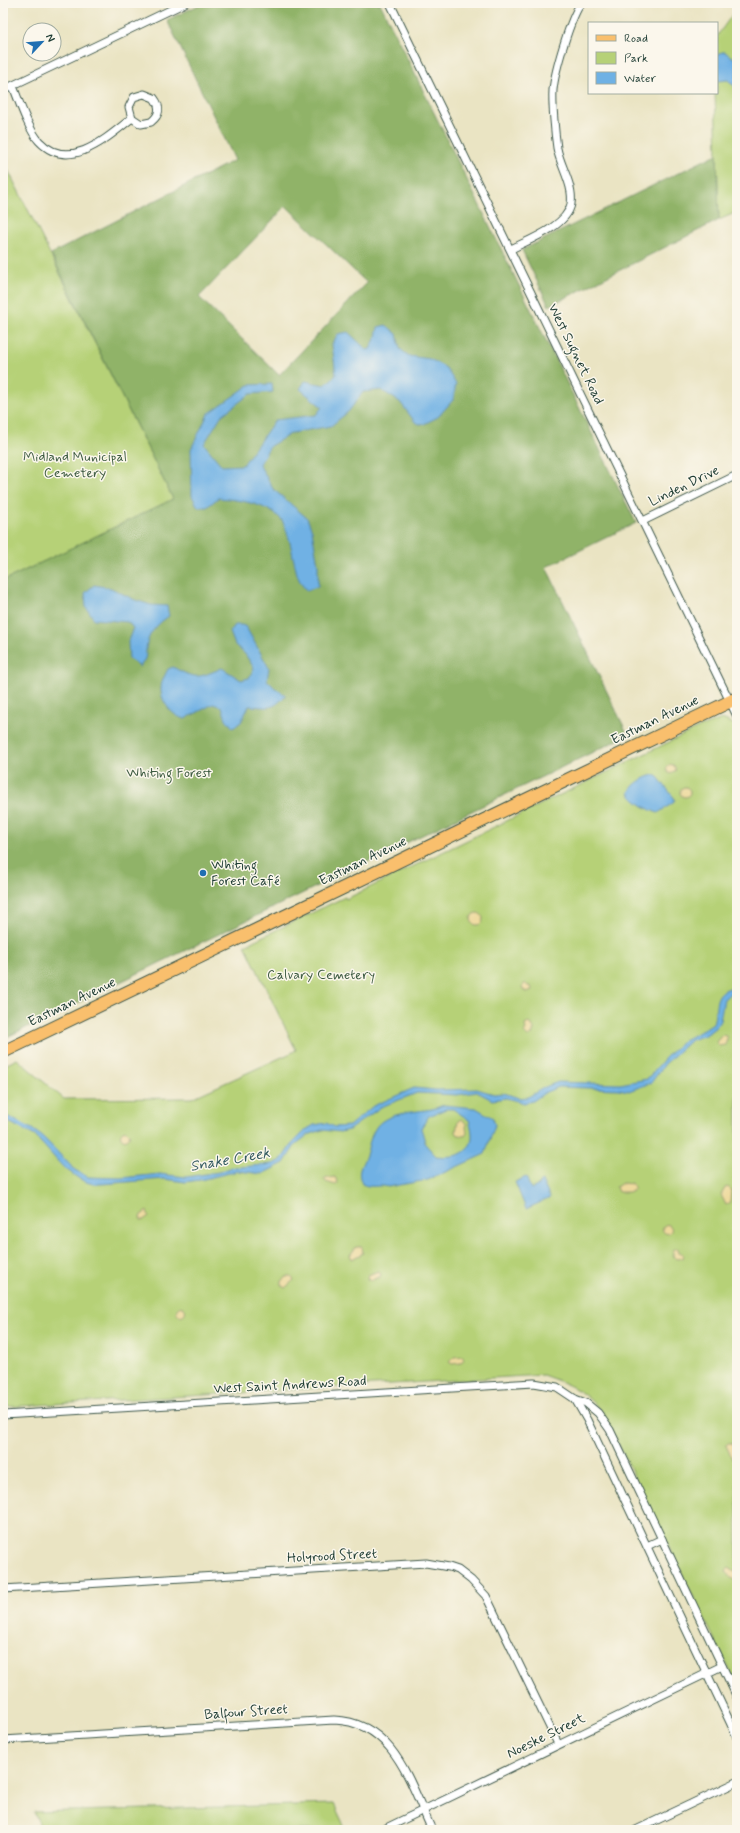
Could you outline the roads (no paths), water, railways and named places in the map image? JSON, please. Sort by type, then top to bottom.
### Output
[{"type":"main road","name":"Eastman Avenue","points":[[3,1052],[733,699]]},
{"type":"street","points":[[3,90],[185,3]]},
{"type":"street","name":"West Sugnet Road","points":[[390,3],[643,521],[733,699],[737,716]]},
{"type":"street","points":[[511,249],[540,235],[561,221],[571,205],[570,190],[557,149],[553,90],[570,25],[581,3]]},
{"type":"street","points":[[13,86],[38,141],[52,151],[66,155],[78,153],[92,147],[132,118]]},
{"type":"street","points":[[144,94],[154,98],[159,108],[158,114],[151,122],[141,124],[132,118],[129,107],[134,98],[144,94]]},
{"type":"street","name":"Linden Drive","points":[[643,521],[737,475]]},
{"type":"street","name":"West Saint Andrews Road","points":[[3,1415],[534,1383],[557,1387],[575,1399],[586,1403],[598,1412],[610,1430],[737,1698]]},
{"type":"street","name":"West Saint Andrews Road","points":[[575,1399],[587,1420],[737,1738]]},
{"type":"street","points":[[646,1546],[662,1539]]},
{"type":"street","name":"Holyrood Street","points":[[3,1589],[426,1563],[449,1567],[471,1580],[490,1601],[558,1744]]},
{"type":"street","name":"Noeske Street","points":[[382,1830],[722,1666]]},
{"type":"street","name":"Balfour Street","points":[[3,1740],[342,1720],[368,1728],[386,1742],[399,1760],[432,1830]]},
{"type":"street","points":[[636,1830],[737,1782]]},
{"type":"water","points":[[725,52],[737,60],[737,89],[728,80],[718,81],[718,54]]},
{"type":"water","points":[[386,325],[397,334],[400,349],[409,356],[430,359],[446,368],[456,384],[453,400],[438,417],[422,425],[415,422],[400,402],[381,390],[363,392],[349,411],[331,426],[292,433],[270,446],[259,464],[273,489],[307,518],[312,530],[318,565],[318,586],[307,591],[297,575],[285,526],[281,519],[275,514],[267,509],[251,503],[218,498],[207,507],[198,507],[192,496],[191,449],[208,414],[249,385],[272,384],[273,392],[250,394],[221,416],[204,444],[222,466],[243,465],[275,420],[316,415],[322,407],[300,389],[305,381],[325,385],[336,375],[332,344],[338,334],[348,332],[367,350],[370,349],[376,337],[378,327]]},
{"type":"water","points":[[94,585],[111,588],[135,600],[151,605],[167,606],[169,616],[159,624],[150,635],[145,657],[140,667],[129,659],[128,641],[133,628],[128,622],[94,619],[86,607],[85,593]]},
{"type":"water","points":[[235,625],[242,625],[246,627],[269,668],[267,680],[276,689],[286,695],[277,704],[270,707],[249,706],[241,722],[233,728],[226,719],[222,707],[213,704],[185,719],[180,718],[168,708],[161,693],[163,678],[168,669],[173,667],[192,676],[202,676],[222,668],[241,680],[249,678],[254,668],[245,654],[235,645],[230,632]]},
{"type":"water","points":[[654,775],[658,777],[675,799],[673,803],[658,813],[646,808],[629,793],[632,787],[639,781]]},
{"type":"water","points":[[730,988],[737,990],[737,994],[730,994],[724,999],[720,1021],[716,1027],[706,1035],[691,1040],[665,1064],[651,1083],[629,1091],[618,1089],[559,1087],[546,1092],[533,1101],[524,1103],[506,1098],[492,1100],[477,1092],[457,1095],[417,1093],[381,1107],[349,1130],[340,1132],[322,1130],[308,1135],[296,1144],[284,1163],[262,1174],[238,1171],[185,1182],[165,1179],[93,1184],[78,1178],[63,1167],[35,1136],[3,1119],[3,1114],[32,1129],[43,1137],[75,1170],[88,1177],[121,1178],[160,1174],[186,1177],[219,1172],[230,1168],[272,1164],[281,1160],[292,1144],[307,1129],[314,1125],[326,1123],[335,1127],[349,1126],[373,1106],[414,1088],[436,1090],[477,1089],[494,1094],[504,1093],[519,1098],[528,1097],[545,1087],[558,1082],[620,1084],[647,1079],[665,1058],[684,1040],[713,1023],[718,997],[724,990]]},
{"type":"water","points":[[444,1105],[476,1108],[493,1118],[495,1125],[485,1154],[428,1180],[388,1187],[362,1184],[360,1179],[360,1169],[372,1135],[379,1123],[393,1116],[432,1109]],"holes":[[[446,1109],[453,1109],[469,1120],[472,1130],[470,1145],[461,1154],[446,1157],[436,1156],[426,1145],[421,1128],[429,1116]]]},
{"type":"water","points":[[526,1177],[531,1189],[539,1185],[542,1181],[550,1198],[526,1209],[515,1182]]},
{"type":"place","name":"Whiting Forest Café","points":[[203,873]]},
{"type":"park label","name":"Midland Municipal Cemetery","points":[[75,466]]},
{"type":"park label","name":"Whiting Forest","points":[[169,773]]},
{"type":"park label","name":"Calvary Cemetery","points":[[321,975]]},
{"type":"water label","name":"Snake Creek","points":[[230,1160]]}]
